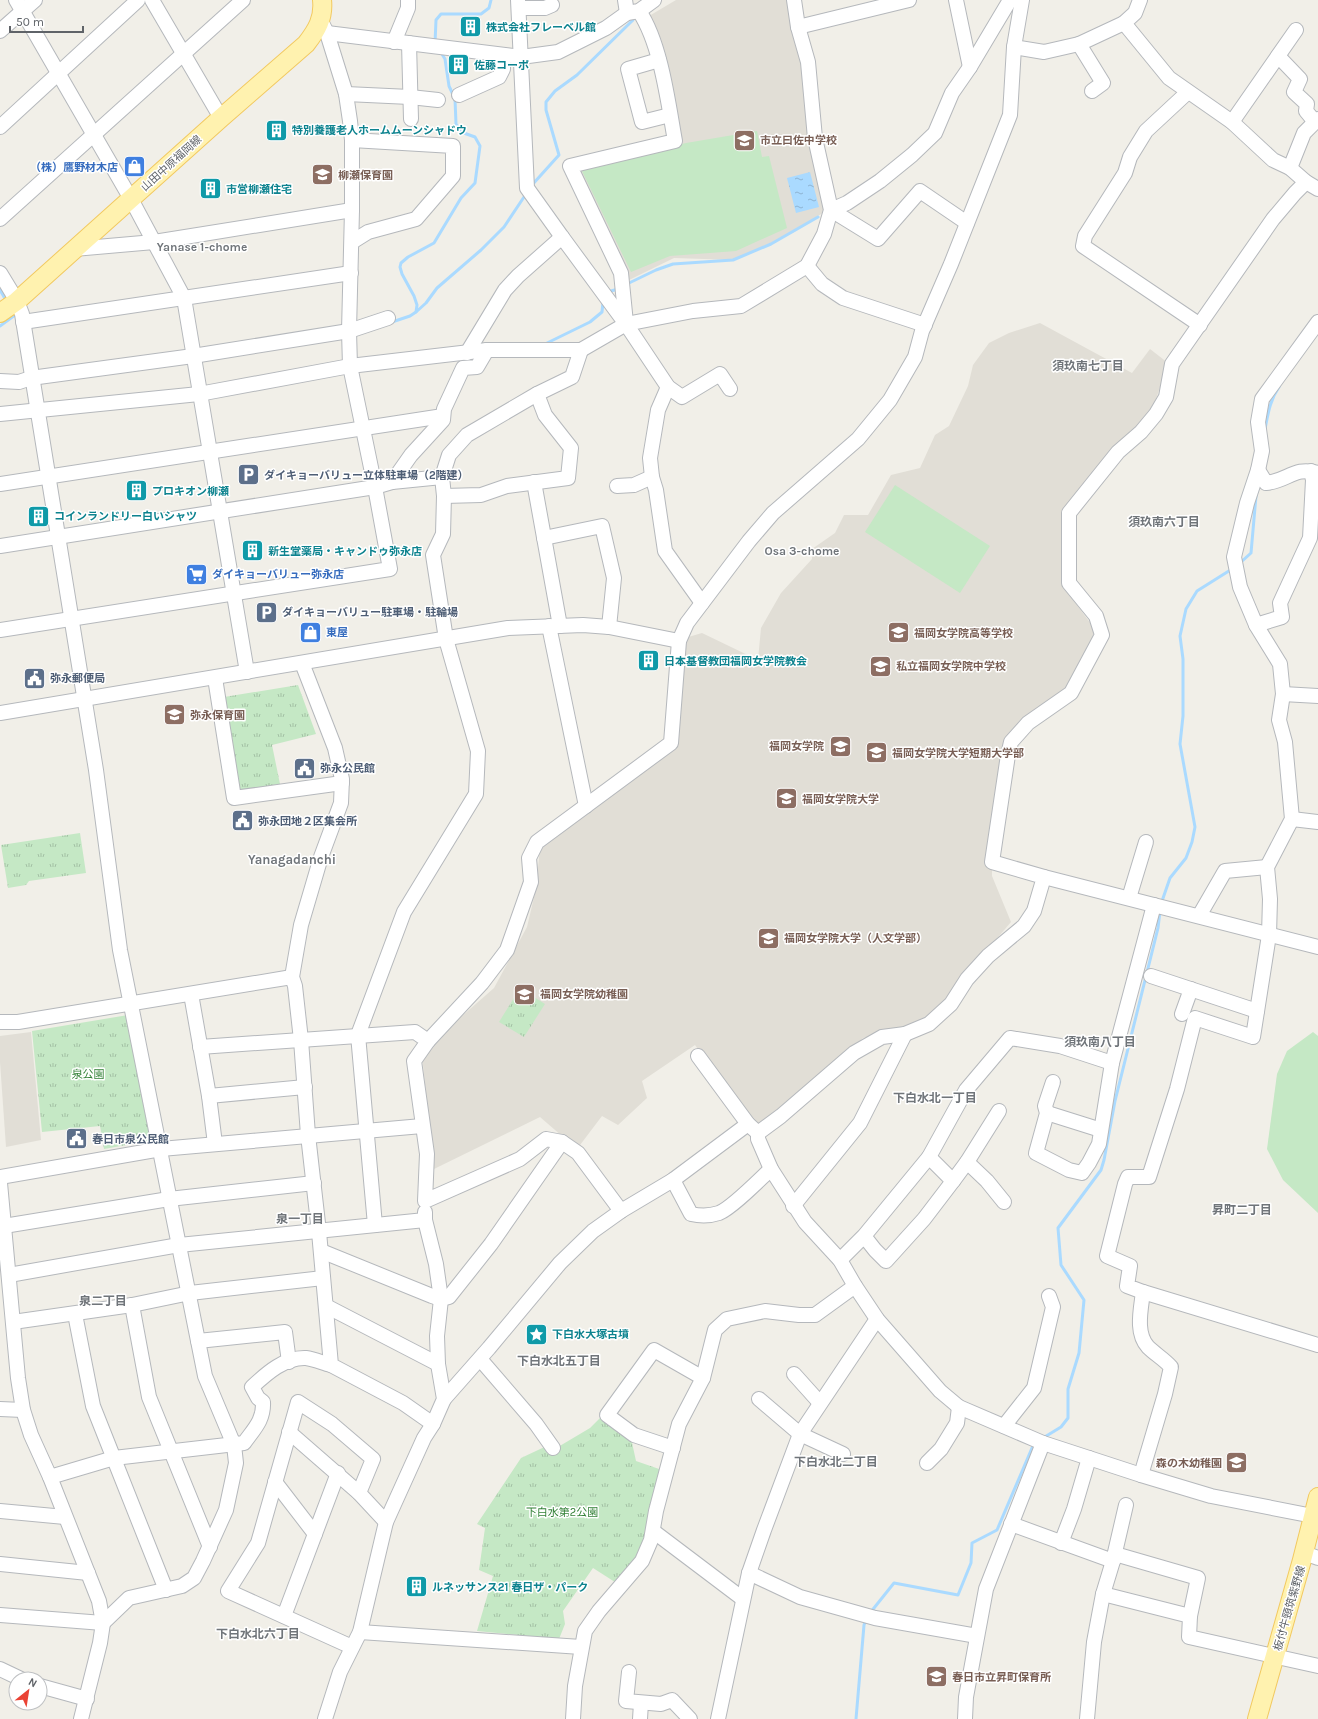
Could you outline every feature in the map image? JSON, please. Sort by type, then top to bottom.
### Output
[{"type":"main road","name":"山田中原福岡線","points":[[9,307],[306,44],[314,34],[324,27],[322,0]]},
{"type":"main road","name":"板付牛頸筑紫野線","points":[[1257,1719],[1275,1656],[1311,1556],[1313,1516],[1318,1497]]},
{"type":"street","points":[[0,31],[19,5],[35,0]]},
{"type":"street","points":[[0,127],[138,0]]},
{"type":"street","points":[[152,0],[221,118]]},
{"type":"street","points":[[0,219],[244,0]]},
{"type":"street","points":[[394,42],[408,8],[408,0]]},
{"type":"street","points":[[324,27],[394,42],[521,57],[558,52],[606,28],[630,8],[654,0]]},
{"type":"street","points":[[0,414],[37,409],[199,394],[350,366],[487,350],[581,350],[626,324],[693,311],[741,306],[807,266],[824,234],[832,210],[815,138],[808,62],[798,27],[794,0]]},
{"type":"street","points":[[798,27],[909,0]]},
{"type":"street","points":[[956,0],[970,66]]},
{"type":"street","points":[[832,210],[847,203],[880,181],[912,155],[935,133],[952,93],[1010,0]]},
{"type":"street","points":[[444,1399],[438,1364],[437,1336],[442,1299],[436,1264],[425,1220],[427,1154],[414,1061],[428,1041],[482,983],[507,950],[530,882],[529,858],[538,842],[671,743],[679,641],[687,623],[748,541],[773,513],[858,439],[890,400],[915,357],[925,325],[1010,115],[1014,47],[1022,0]]},
{"type":"street","points":[[1014,47],[1044,52],[1079,44],[1124,23],[1135,13],[1140,0]]},
{"type":"street","points":[[552,5],[545,8],[519,4],[529,191],[626,324],[668,387],[682,397],[720,374],[730,389]]},
{"type":"street","points":[[19,5],[95,135],[184,298],[247,672]]},
{"type":"street","points":[[626,324],[621,273],[570,166],[675,140],[659,60],[646,21],[630,8]]},
{"type":"street","points":[[1124,23],[1169,78],[1232,122],[1272,160],[1290,168],[1312,186],[1295,193],[1273,218],[1172,364],[1166,397],[1156,414],[1141,432],[1118,452],[1069,513],[1069,583],[1096,616],[1102,636],[1071,693],[1028,723],[1011,742],[992,862],[1044,877],[1318,948]]},
{"type":"street","points":[[0,630],[390,569],[350,366],[349,335],[352,242],[352,140],[346,94],[324,27]]},
{"type":"street","points":[[1232,122],[1296,30]]},
{"type":"street","points":[[409,43],[411,119]]},
{"type":"street","points":[[1079,44],[1103,83],[1092,91]]},
{"type":"street","points":[[459,95],[499,76],[503,69],[503,55]]},
{"type":"street","points":[[1278,56],[1300,79],[1294,92],[1307,104],[1306,111],[1317,121],[1304,133],[1290,168]]},
{"type":"street","points":[[659,60],[628,70],[642,122],[670,115]]},
{"type":"street","points":[[1188,92],[1146,131],[1130,157],[1125,173],[1085,236],[1084,246],[1200,324]]},
{"type":"street","points":[[346,94],[438,100]]},
{"type":"street","points":[[352,140],[453,146],[453,176],[416,219],[368,232],[352,242]]},
{"type":"street","points":[[832,210],[878,239],[920,191],[967,223]]},
{"type":"street","points":[[74,249],[154,242],[352,210]]},
{"type":"street","points":[[467,353],[505,290],[518,276],[562,237]]},
{"type":"street","points":[[807,266],[822,284],[842,298],[925,325]]},
{"type":"street","points":[[0,273],[9,307],[23,322],[96,770],[120,950],[161,1149],[169,1199],[190,1293],[205,1376],[234,1445],[236,1463],[226,1510],[210,1547],[194,1578],[182,1586],[129,1598],[103,1623],[0,1615]]},
{"type":"street","points":[[23,322],[351,273]]},
{"type":"street","points":[[0,381],[19,382],[33,385],[193,356],[349,335],[388,318]]},
{"type":"street","points":[[1318,322],[1262,399],[1258,422],[1262,451],[1258,470],[1247,503],[1234,557],[1240,587],[1256,625],[1280,664],[1283,694],[1279,720],[1285,742],[1292,819],[1267,868],[1270,899],[1269,935],[1253,1037],[1195,1018],[1177,1088],[1149,1177],[1128,1177],[1107,1256],[1130,1266],[1127,1286],[1318,1345]]},
{"type":"street","points":[[392,482],[411,455],[442,420],[444,409],[463,368],[476,367],[487,350]]},
{"type":"street","points":[[375,1225],[358,1035],[404,912],[476,794],[478,750],[446,638],[433,555],[443,534],[444,496],[442,477],[449,455],[467,435],[537,394],[572,377],[581,350]]},
{"type":"street","points":[[668,387],[658,410],[650,458],[652,477],[656,490],[665,551],[702,603]]},
{"type":"street","points":[[444,496],[481,495],[507,486],[568,478],[571,448],[545,415],[537,394]]},
{"type":"street","points":[[0,484],[443,416]]},
{"type":"street","points":[[1256,625],[1282,617],[1280,603],[1310,538],[1315,472],[1299,471],[1276,482],[1266,483],[1258,470]]},
{"type":"street","points":[[0,546],[375,487],[392,482],[442,477]]},
{"type":"street","points":[[617,486],[634,485],[652,477]]},
{"type":"street","points":[[534,482],[544,538],[554,626],[586,806]]},
{"type":"street","points":[[544,538],[602,526],[614,578],[609,627]]},
{"type":"street","points":[[0,713],[85,700],[508,628],[554,626],[609,627],[679,641]]},
{"type":"street","points":[[302,663],[335,748],[342,783],[341,803],[319,862],[301,925],[292,977],[295,986],[301,1040],[308,1135],[320,1232],[331,1365]]},
{"type":"street","points":[[215,678],[234,798],[342,783]]},
{"type":"street","points":[[1283,694],[1318,696]]},
{"type":"street","points":[[1292,819],[1318,822]]},
{"type":"street","points":[[1129,898],[1146,842]]},
{"type":"street","points":[[1199,916],[1225,871],[1267,868]]},
{"type":"street","points":[[325,1719],[340,1672],[360,1632],[386,1522],[424,1438],[433,1424],[444,1399],[480,1359],[560,1263],[593,1231],[621,1211],[673,1180],[753,1128],[781,1116],[854,1053],[882,1037],[905,1034],[929,1024],[951,1004],[967,979],[988,956],[1024,926],[1034,911],[1044,877]]},
{"type":"street","points":[[1053,1082],[1045,1106],[1047,1113],[1036,1153],[1069,1170],[1082,1173],[1099,1144],[1112,1063],[1154,905]]},
{"type":"street","points":[[1151,976],[1257,1011]]},
{"type":"street","points":[[0,1022],[18,1022],[292,977]]},
{"type":"street","points":[[1182,1014],[1191,989]]},
{"type":"street","points":[[191,994],[209,1096],[215,1144]]},
{"type":"street","points":[[200,1047],[415,1032],[428,1041]]},
{"type":"street","points":[[793,1206],[860,1122],[905,1034]]},
{"type":"street","points":[[840,1260],[864,1236],[929,1157],[966,1090],[1010,1038],[1060,1046],[1112,1063]]},
{"type":"street","points":[[698,1056],[753,1128],[771,1169],[793,1206],[805,1222],[840,1260],[877,1319],[940,1392],[959,1407],[1043,1443],[1142,1475],[1211,1496],[1313,1516]]},
{"type":"street","points":[[209,1096],[305,1087]]},
{"type":"street","points":[[864,1236],[886,1261],[924,1219],[953,1181],[967,1162],[999,1111]]},
{"type":"street","points":[[1047,1113],[1101,1130]]},
{"type":"street","points":[[0,1177],[161,1149],[422,1126]]},
{"type":"street","points":[[425,1201],[520,1159],[546,1139],[562,1142],[578,1153],[621,1211]]},
{"type":"street","points":[[321,1251],[442,1299],[449,1298],[491,1244],[562,1142]]},
{"type":"street","points":[[929,1157],[953,1181]]},
{"type":"street","points":[[967,1162],[987,1181],[1004,1202]]},
{"type":"street","points":[[673,1180],[691,1214],[701,1216],[720,1213],[742,1196],[771,1169]]},
{"type":"street","points":[[0,1183],[9,1275],[5,1302],[13,1322],[18,1378],[23,1410],[31,1435],[50,1477],[99,1601],[103,1623],[100,1643],[81,1719]]},
{"type":"street","points":[[4,1226],[169,1199],[314,1183]]},
{"type":"street","points":[[9,1275],[179,1245],[320,1232],[425,1220]]},
{"type":"street","points":[[13,1322],[132,1305],[190,1293],[323,1278]]},
{"type":"street","points":[[573,1719],[581,1647],[585,1631],[599,1611],[642,1561],[651,1540],[656,1511],[679,1424],[703,1378],[715,1330],[727,1319],[765,1311],[815,1316],[855,1286]]},
{"type":"street","points":[[1142,1475],[1165,1394],[1171,1367],[1148,1346],[1141,1335],[1140,1324],[1143,1292]]},
{"type":"street","points":[[1004,1426],[1034,1388],[1053,1307],[1049,1296]]},
{"type":"street","points":[[132,1305],[149,1397],[210,1547]]},
{"type":"street","points":[[326,1306],[438,1364]]},
{"type":"street","points":[[75,1314],[93,1406],[166,1590]]},
{"type":"street","points":[[718,1719],[749,1573],[800,1434],[877,1319]]},
{"type":"street","points":[[198,1341],[285,1332],[289,1362]]},
{"type":"street","points":[[673,1448],[634,1435],[607,1415],[654,1350],[703,1378]]},
{"type":"street","points":[[50,1477],[114,1458],[244,1443],[259,1422],[263,1412],[263,1402],[258,1398],[252,1387],[270,1370],[289,1362],[306,1358],[331,1365],[403,1403],[433,1424]]},
{"type":"street","points":[[480,1359],[536,1424],[553,1448]]},
{"type":"street","points":[[794,1374],[820,1403]]},
{"type":"street","points":[[760,1399],[800,1434],[843,1454]]},
{"type":"street","points":[[352,1647],[228,1591],[258,1543],[298,1402],[332,1424],[374,1459],[359,1493]]},
{"type":"street","points":[[927,1463],[941,1450],[957,1423],[959,1407]]},
{"type":"street","points":[[0,1409],[23,1410]]},
{"type":"street","points":[[290,1432],[338,1472],[386,1522]]},
{"type":"street","points":[[965,1719],[966,1697],[986,1589],[1043,1443]]},
{"type":"street","points":[[1061,1543],[1074,1509],[1089,1458]]},
{"type":"street","points":[[284,1616],[338,1472]]},
{"type":"street","points":[[275,1482],[315,1534]]},
{"type":"street","points":[[1087,1719],[1094,1642],[1103,1594],[1114,1557],[1126,1505]]},
{"type":"street","points":[[0,1511],[66,1517]]},
{"type":"street","points":[[1011,1524],[1061,1543],[1198,1578],[1190,1616],[1189,1637],[1318,1666]]},
{"type":"street","points":[[653,1531],[743,1600]]},
{"type":"street","points":[[0,1564],[88,1573]]},
{"type":"street","points":[[749,1573],[800,1597],[875,1618],[977,1636]]},
{"type":"street","points":[[1103,1594],[1190,1616]]},
{"type":"street","points":[[360,1632],[581,1647]]},
{"type":"street","points":[[629,1672],[626,1701],[661,1704],[672,1700],[690,1719]]},
{"type":"street","points":[[48,1688],[87,1699]]},
{"type":"street","points":[[640,1719],[641,1703]]},
{"type":"shaded area","name":"市立曰佐中学校","points":[[676,0],[788,0],[805,80],[827,210],[794,232],[734,260],[674,258],[627,281],[575,169],[678,143],[649,16]]},
{"type":"shaded area","name":"福岡女学院","points":[[1040,323],[1132,373],[1150,349],[1168,363],[1154,405],[1066,512],[1065,589],[1094,628],[1091,648],[1067,690],[1015,730],[992,843],[992,876],[1011,922],[959,983],[944,1007],[917,1023],[863,1038],[764,1126],[753,1126],[695,1045],[642,1081],[647,1098],[618,1125],[602,1116],[577,1149],[540,1117],[434,1169],[422,1056],[429,1045],[494,988],[527,927],[536,889],[540,847],[676,744],[685,638],[702,633],[758,660],[761,628],[781,593],[812,559],[812,549],[835,533],[844,515],[868,515],[891,475],[920,468],[935,435],[949,426],[968,386],[973,365],[989,343],[1009,333]]},
{"type":"shaded area","points":[[31,1032],[41,1140],[6,1147],[0,1062],[0,1036]]},
{"type":"green space","points":[[757,131],[762,157],[769,156],[787,228],[736,251],[670,256],[631,272],[581,169],[686,143]]},
{"type":"green space","points":[[895,485],[990,546],[960,593],[865,532]]},
{"type":"green space","points":[[298,685],[316,734],[272,745],[280,784],[240,790],[224,697]]},
{"type":"green space","points":[[80,833],[86,873],[29,881],[26,885],[8,888],[1,845]]},
{"type":"green space","points":[[520,988],[545,1004],[524,1037],[499,1022]]},
{"type":"green space","name":"泉公園","points":[[128,1015],[154,1140],[104,1149],[100,1126],[42,1132],[32,1031]]},
{"type":"green space","points":[[1313,1032],[1318,1036],[1318,1213],[1283,1180],[1267,1149],[1277,1074],[1287,1051]]},
{"type":"green space","name":"下白水第2公園","points":[[603,1415],[631,1438],[636,1461],[662,1470],[639,1559],[618,1584],[593,1568],[563,1611],[565,1624],[559,1639],[477,1631],[493,1576],[479,1570],[485,1528],[477,1524],[521,1458],[553,1443],[558,1447],[590,1428]]},
{"type":"water","points":[[810,172],[819,207],[796,213],[787,178]]},
{"type":"waterway","points":[[435,43],[436,20],[441,14],[481,14],[489,8],[491,0]]},
{"type":"waterway","points":[[532,185],[559,155],[546,110],[546,102],[555,91],[577,75],[633,20]]},
{"type":"waterway","points":[[392,322],[410,316],[416,312],[417,305],[414,296],[402,274],[400,267],[401,263],[408,257],[434,243],[461,198],[475,183],[480,146],[475,137],[461,132],[456,124],[455,99],[449,86],[445,59],[440,51]]},
{"type":"waterway","points":[[416,312],[426,303],[437,288],[481,250],[504,227],[526,194]]},
{"type":"waterway","points":[[627,284],[656,270],[673,264],[733,260],[771,244],[818,217]]},
{"type":"waterway","points":[[608,294],[611,291],[618,289]]},
{"type":"waterway","points":[[0,290],[7,302]]},
{"type":"waterway","points":[[545,344],[590,322],[602,312],[603,302]]},
{"type":"waterway","points":[[0,326],[15,315],[13,312]]},
{"type":"waterway","points":[[1265,429],[1271,402],[1279,387]]},
{"type":"waterway","points":[[1240,563],[1251,553],[1256,496]]},
{"type":"waterway","points":[[1161,904],[1170,878],[1186,858],[1192,842],[1195,827],[1180,744],[1183,716],[1183,659],[1180,636],[1186,609],[1197,591],[1232,569]]},
{"type":"waterway","points":[[1043,1438],[1061,1427],[1068,1418],[1068,1389],[1079,1353],[1084,1300],[1061,1265],[1058,1228],[1101,1170],[1115,1101],[1158,928],[1160,911]]},
{"type":"waterway","points":[[870,1613],[894,1583],[958,1595],[971,1563],[972,1543],[997,1530],[1035,1444]]},
{"type":"waterway","points":[[856,1719],[864,1625],[866,1620]]},
{"type":"place","name":"株式会社フレーベル館","points":[[470,27]]},
{"type":"place","name":"佐藤コーポ","points":[[458,65]]},
{"type":"place","name":"特別養護老人ホームムーンシャドウ","points":[[277,130]]},
{"type":"place","name":"市立曰佐中学校","points":[[744,140]]},
{"type":"place","name":"（株）鷹野材木店","points":[[134,167]]},
{"type":"place","name":"柳瀬保育園","points":[[322,175]]},
{"type":"place","name":"市営柳瀬住宅","points":[[211,189]]},
{"type":"place","name":"ダイキョーバリュー立体駐車場（2階建）","points":[[249,475]]},
{"type":"place","name":"プロキオン柳瀬","points":[[136,491]]},
{"type":"place","name":"コインランドリー白いシャツ","points":[[39,516]]},
{"type":"place","name":"新生堂薬局・キャンドゥ弥永店","points":[[252,551]]},
{"type":"place","name":"ダイキョーバリュー弥永店","points":[[197,574]]},
{"type":"place","name":"ダイキョーバリュー駐車場・駐輪場","points":[[267,612]]},
{"type":"place","name":"東屋","points":[[310,632]]},
{"type":"place","name":"福岡女学院高等学校","points":[[898,633]]},
{"type":"place","name":"日本基督教団福岡女学院教会","points":[[648,661]]},
{"type":"place","name":"私立福岡女学院中学校","points":[[880,666]]},
{"type":"place","name":"弥永郵便局","points":[[34,678]]},
{"type":"place","name":"弥永保育園","points":[[175,715]]},
{"type":"place","name":"福岡女学院","points":[[840,746]]},
{"type":"place","name":"福岡女学院大学短期大学部","points":[[876,753]]},
{"type":"place","name":"弥永公民館","points":[[305,768]]},
{"type":"place","name":"福岡女学院大学","points":[[787,799]]},
{"type":"place","name":"弥永団地２区集会所","points":[[242,821]]},
{"type":"place","name":"福岡女学院大学（人文学部）","points":[[769,938]]},
{"type":"place","name":"福岡女学院幼稚園","points":[[525,994]]},
{"type":"place","name":"春日市泉公民館","points":[[76,1139]]},
{"type":"place","name":"下白水大塚古墳","points":[[536,1334]]},
{"type":"place","name":"森の木幼稚園","points":[[1237,1463]]},
{"type":"place","name":"ルネッサンス21 春日ザ・パーク","points":[[416,1587]]},
{"type":"place","name":"春日市立昇町保育所","points":[[936,1677]]},
{"type":"district","name":"Yanase 1-chome","points":[[202,247]]},
{"type":"district","name":"須玖南七丁目","points":[[1088,366]]},
{"type":"district","name":"須玖南六丁目","points":[[1164,522]]},
{"type":"district","name":"Osa 3-chome","points":[[802,551]]},
{"type":"district","name":"Yanagadanchi","points":[[292,859]]},
{"type":"district","name":"須玖南八丁目","points":[[1100,1042]]},
{"type":"district","name":"下白水北一丁目","points":[[935,1098]]},
{"type":"district","name":"昇町二丁目","points":[[1242,1210]]},
{"type":"district","name":"泉一丁目","points":[[300,1219]]},
{"type":"district","name":"泉二丁目","points":[[103,1301]]},
{"type":"district","name":"下白水北五丁目","points":[[559,1361]]},
{"type":"district","name":"下白水北二丁目","points":[[836,1462]]},
{"type":"district","name":"下白水北六丁目","points":[[258,1634]]}]
